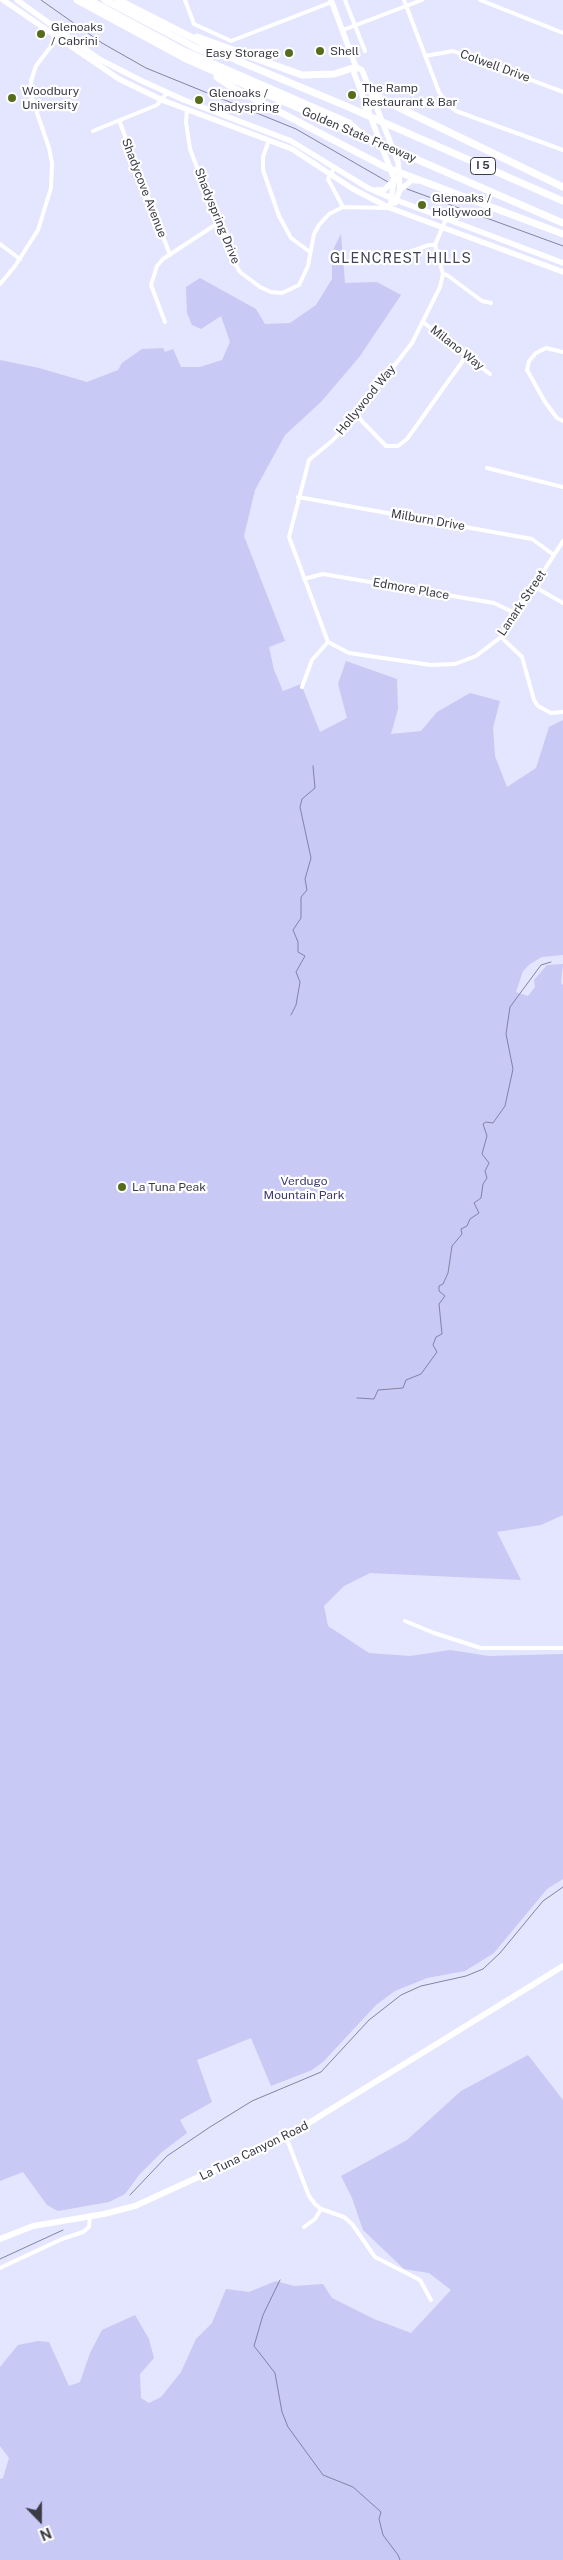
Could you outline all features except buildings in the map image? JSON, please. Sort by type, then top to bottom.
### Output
[{"type":"highway","name":"Golden State Freeway","points":[[77,0],[132,32],[205,68],[343,124],[364,137],[563,223]]},
{"type":"highway","points":[[89,0],[184,51],[343,124]]},
{"type":"highway","points":[[105,0],[196,48],[209,53],[218,52]]},
{"type":"highway","name":"Golden State Freeway","points":[[118,0],[218,52],[563,201]]},
{"type":"highway","points":[[175,30],[302,75],[334,74],[356,66]]},
{"type":"highway","points":[[205,68],[232,87],[390,168],[563,234]]},
{"type":"highway","points":[[370,91],[383,100],[563,187]]},
{"type":"highway","points":[[367,109],[375,102],[383,100]]},
{"type":"main road","points":[[3,0],[57,39],[119,79],[162,100],[292,149],[353,189],[390,208],[563,272]]},
{"type":"main road","points":[[17,0],[99,59],[167,93],[300,145],[368,188],[394,200],[563,263]]},
{"type":"main road","points":[[331,1],[356,66],[362,70],[375,102],[400,172],[400,190]]},
{"type":"main road","points":[[356,66],[354,73],[394,179],[394,200]]},
{"type":"main road","points":[[368,188],[384,190],[394,179]]},
{"type":"main road","points":[[390,208],[400,190],[412,180],[423,182]]},
{"type":"main road","points":[[534,261],[537,253]]},
{"type":"main road","name":"La Tuna Canyon Road","points":[[0,2239],[33,2226],[135,2206],[286,2137],[563,1966]]},
{"type":"street","points":[[185,0],[194,24],[231,41],[331,1]]},
{"type":"street","points":[[346,0],[366,51]]},
{"type":"street","points":[[404,0],[439,92],[447,104],[456,111],[563,150]]},
{"type":"street","points":[[342,30],[422,0]]},
{"type":"street","points":[[480,0],[563,33]]},
{"type":"street","points":[[0,284],[20,259],[38,230],[51,188],[52,163],[49,148],[32,98],[31,81],[36,66],[61,33]]},
{"type":"street","name":"Colwell Drive","points":[[425,56],[453,51],[563,92]]},
{"type":"street","points":[[93,130],[157,105],[167,93]]},
{"type":"street","name":"Shadyspring Drive","points":[[190,103],[187,109],[186,122],[190,149],[230,255],[240,272],[260,287],[271,292],[282,293],[299,285],[304,276],[319,225],[329,214],[343,207]]},
{"type":"street","name":"Shadycove Avenue","points":[[119,120],[170,255]]},
{"type":"street","points":[[272,134],[263,157],[263,170],[279,216],[291,238],[310,252]]},
{"type":"street","points":[[335,167],[330,174],[329,183],[338,194],[343,207],[390,208]]},
{"type":"street","points":[[446,219],[435,245],[443,274],[482,301],[491,303]]},
{"type":"street","points":[[165,322],[151,285],[153,276],[162,259],[218,222]]},
{"type":"street","points":[[0,244],[20,259]]},
{"type":"street","points":[[381,262],[429,245],[435,245]]},
{"type":"street","name":"Hollywood Way","points":[[328,642],[288,537],[309,460],[333,440],[356,415],[412,343],[440,287],[443,274]]},
{"type":"street","name":"Milano Way","points":[[423,322],[490,374]]},
{"type":"street","points":[[563,352],[546,348],[536,353],[529,361],[527,370],[556,418],[563,421]]},
{"type":"street","points":[[356,415],[386,446],[398,446],[407,439],[467,355]]},
{"type":"street","points":[[486,468],[563,487]]},
{"type":"street","name":"Milburn Drive","points":[[298,497],[532,539],[554,555]]},
{"type":"street","name":"Lanark Street","points":[[328,642],[349,653],[440,665],[456,664],[476,656],[501,637],[563,541]]},
{"type":"street","name":"Edmore Place","points":[[304,579],[323,574],[494,603],[517,614]]},
{"type":"street","points":[[535,587],[563,603]]},
{"type":"street","points":[[501,637],[522,657],[534,700],[538,706],[552,713],[563,712]]},
{"type":"street","points":[[302,686],[312,660],[328,642]]},
{"type":"street","points":[[405,1621],[434,1633],[481,1648],[563,1648]]},
{"type":"street","points":[[286,2137],[309,2196],[321,2209],[344,2217],[352,2224],[375,2257],[420,2280],[431,2300]]},
{"type":"street","points":[[304,2227],[315,2219],[321,2209]]},
{"type":"street","points":[[0,2268],[62,2239],[83,2232],[89,2227],[90,2216]]},
{"type":"green space","name":"Verdugo Mountain Park","points":[[341,234],[345,283],[377,282],[401,295],[360,356],[321,402],[285,435],[255,490],[244,536],[285,641],[269,647],[274,670],[283,691],[301,684],[320,732],[347,718],[338,684],[346,661],[397,679],[398,709],[391,734],[421,731],[437,712],[470,693],[500,701],[493,728],[495,756],[507,787],[536,768],[549,727],[563,720],[563,955],[542,957],[530,964],[523,971],[516,992],[528,996],[535,987],[534,980],[547,965],[563,964],[561,983],[563,985],[563,1515],[541,1525],[497,1532],[521,1580],[370,1573],[344,1586],[324,1606],[328,1626],[369,1653],[410,1656],[450,1650],[489,1656],[563,1654],[563,1879],[547,1889],[494,1953],[465,1971],[427,1978],[395,1991],[376,2005],[323,2062],[312,2070],[271,2086],[251,2038],[197,2060],[212,2102],[180,2120],[187,2133],[162,2152],[139,2175],[125,2194],[109,2202],[58,2211],[47,2205],[23,2172],[0,2181],[0,360],[39,368],[87,382],[118,370],[122,363],[142,349],[163,348],[165,352],[173,349],[181,367],[200,367],[222,360],[230,342],[221,316],[201,329],[192,325],[187,313],[186,287],[200,278],[256,309],[265,324],[290,323],[316,305],[332,279],[332,252]]},
{"type":"green space","points":[[528,2055],[563,2100],[563,2560],[0,2560],[0,2479],[3,2478],[9,2458],[0,2446],[0,2367],[18,2345],[38,2341],[49,2342],[69,2386],[80,2382],[90,2353],[102,2330],[135,2315],[149,2339],[154,2358],[140,2374],[141,2398],[149,2403],[161,2397],[181,2372],[196,2339],[212,2323],[226,2289],[249,2292],[276,2281],[294,2286],[323,2284],[332,2298],[374,2319],[411,2333],[451,2290],[429,2273],[404,2269],[363,2230],[352,2198],[341,2176],[407,2140],[461,2091]]},
{"type":"waterway","points":[[41,0],[102,43],[146,68],[296,129],[388,182]]},
{"type":"waterway","points":[[407,189],[563,246]]},
{"type":"waterway","points":[[291,1015],[296,1005],[300,982],[296,972],[305,956],[298,952],[298,942],[293,930],[301,918],[301,897],[307,890],[305,879],[311,858],[300,807],[302,799],[315,788],[313,766]]},
{"type":"waterway","points":[[357,1398],[374,1399],[378,1390],[403,1388],[406,1380],[421,1374],[437,1352],[433,1345],[436,1337],[442,1334],[439,1304],[445,1296],[439,1291],[439,1286],[443,1284],[448,1273],[452,1246],[462,1234],[461,1229],[467,1226],[470,1219],[479,1213],[474,1203],[481,1198],[483,1184],[487,1178],[485,1171],[489,1163],[482,1154],[487,1136],[483,1124],[486,1122],[493,1123],[505,1106],[513,1069],[506,1034],[510,1007],[541,965],[551,962]]},
{"type":"waterway","points":[[130,2195],[167,2156],[210,2127],[252,2101],[321,2072],[369,2020],[401,1995],[421,1986],[466,1976],[483,1969],[500,1953],[543,1901],[563,1887]]},
{"type":"waterway","points":[[0,2259],[63,2230]]},
{"type":"waterway","points":[[280,2280],[263,2315],[254,2346],[275,2373],[282,2412],[288,2427],[323,2475],[353,2487],[381,2512],[379,2519],[383,2535],[400,2560]]},
{"type":"place","name":"Glenoaks / Cabrini","points":[[41,34]]},
{"type":"place","name":"Shell","points":[[320,51]]},
{"type":"place","name":"Easy Storage","points":[[289,53]]},
{"type":"place","name":"The Ramp Restaurant & Bar","points":[[352,95]]},
{"type":"place","name":"Woodbury University","points":[[12,98]]},
{"type":"place","name":"Glenoaks / Shadyspring","points":[[199,100]]},
{"type":"place","name":"Glenoaks / Hollywood","points":[[422,205]]},
{"type":"place","name":"La Tuna Peak","points":[[122,1187]]},
{"type":"district","name":"GLENCREST HILLS","points":[[401,259]]}]
